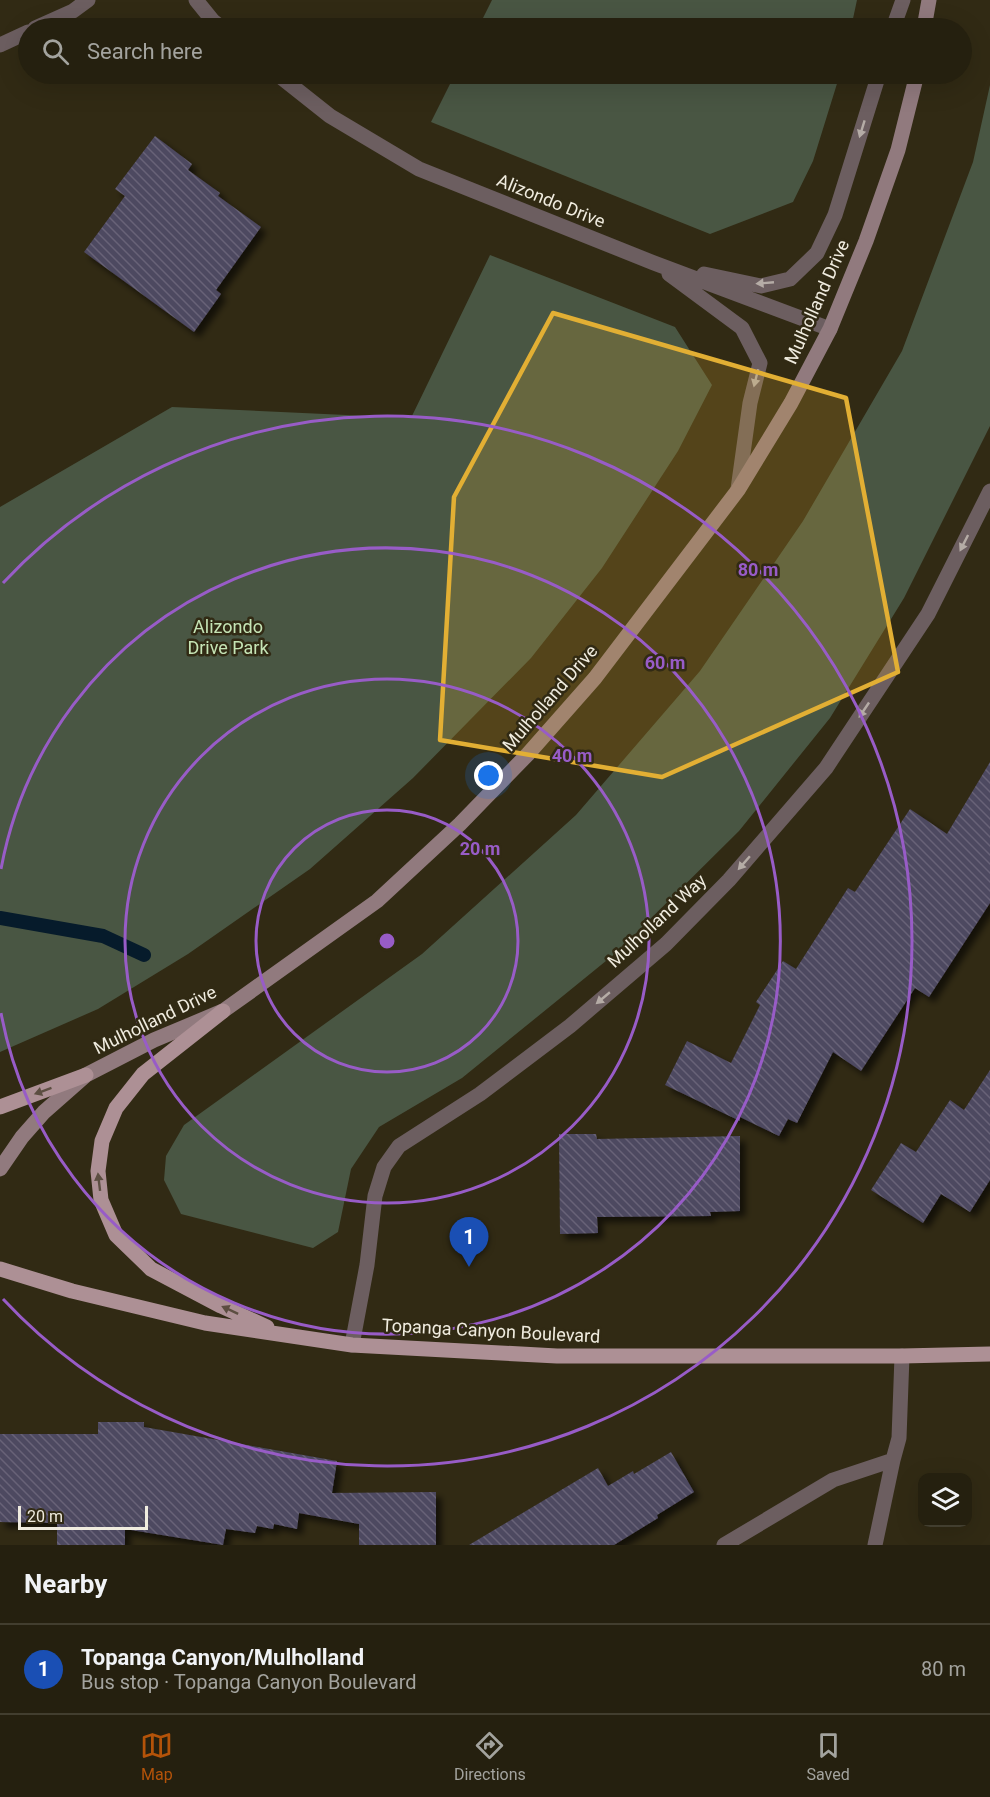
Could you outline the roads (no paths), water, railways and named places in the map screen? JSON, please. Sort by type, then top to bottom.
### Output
[{"type":"main road","points":[[926,18],[929,0]]},
{"type":"main road","name":"Mulholland Drive","points":[[0,1169],[22,1137],[44,1112],[86,1075],[154,1040],[223,1011],[377,901],[460,824],[528,754],[595,678],[738,490],[791,404],[830,329],[866,241],[898,150],[914,84]]},
{"type":"main road","points":[[223,1011],[143,1074],[116,1108],[102,1141],[98,1171],[101,1200],[116,1235],[151,1269],[221,1306],[284,1335]]},
{"type":"main road","points":[[0,1107],[86,1075]]},
{"type":"main road","name":"Topanga Canyon Boulevard","points":[[0,1269],[72,1291],[205,1323],[352,1345],[557,1356],[990,1354]]},
{"type":"street","points":[[57,18],[73,11],[88,0]]},
{"type":"street","points":[[196,0],[211,18]]},
{"type":"street","points":[[897,18],[903,0]]},
{"type":"street","points":[[0,45],[18,37]]},
{"type":"street","name":"Alizondo Drive","points":[[290,84],[330,116],[420,169],[654,263],[830,329]]},
{"type":"street","points":[[654,263],[761,286],[790,279],[817,253],[836,215],[876,84]]},
{"type":"street","points":[[654,263],[742,328],[760,363],[750,403],[738,490]]},
{"type":"street","name":"Mulholland Way","points":[[352,1345],[367,1265],[375,1196],[384,1167],[399,1146],[480,1094],[570,1026],[666,944],[729,880],[826,768],[928,614],[990,491]]},
{"type":"street","points":[[875,1545],[899,1438],[902,1356]]},
{"type":"street","points":[[724,1545],[833,1480],[893,1460]]},
{"type":"waterway","points":[[0,918],[103,936],[144,955]]},
{"type":"place","name":"Topanga Canyon/Mulholland","points":[[469,1267]]},
{"type":"park label","name":"Alizondo Drive Park","points":[[228,637]]}]
